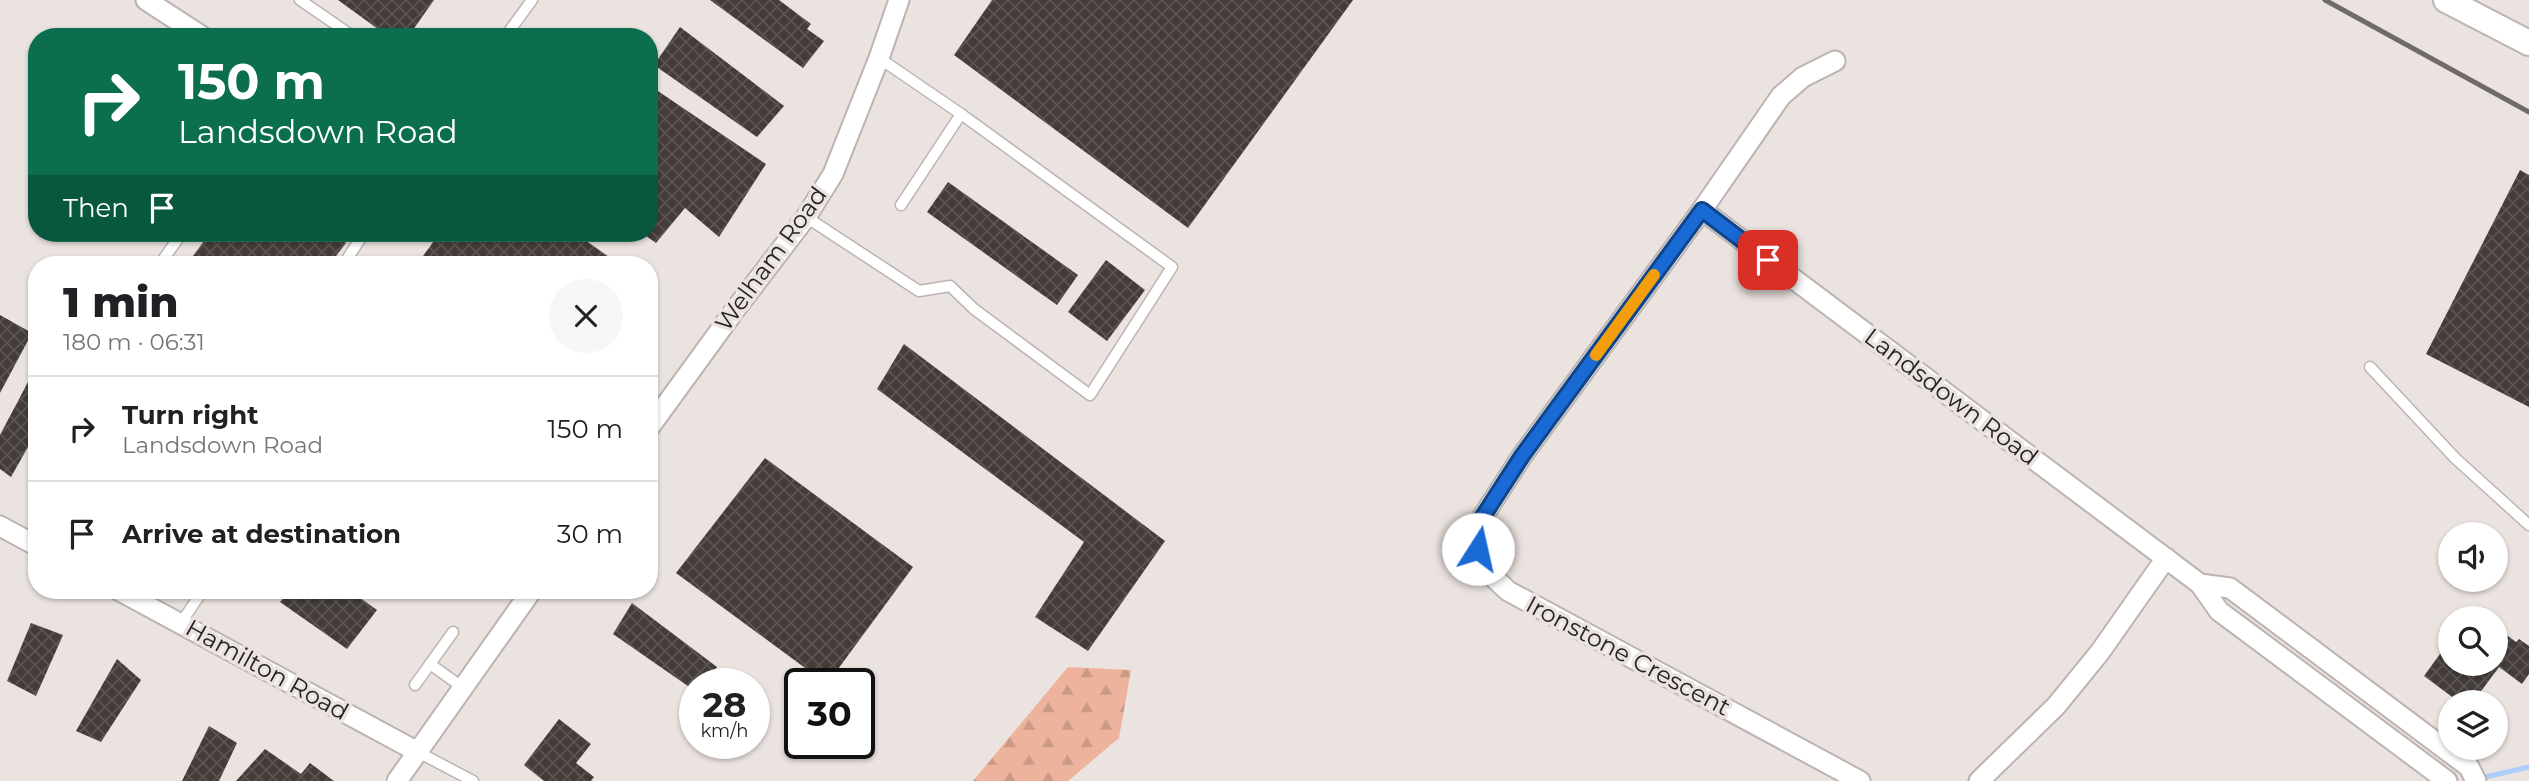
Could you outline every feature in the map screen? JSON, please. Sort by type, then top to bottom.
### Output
[{"type":"street","points":[[146,0],[189,28]]},
{"type":"street","points":[[2446,0],[2529,43]]},
{"type":"street","name":"Welham Road","points":[[658,416],[806,217],[833,174],[879,58],[895,2]]},
{"type":"street","name":"Ironstone Crescent","points":[[1835,61],[1802,77],[1781,96],[1702,210],[1522,456],[1480,521],[1478,549],[1491,575],[1508,591],[1860,781]]},
{"type":"street","name":"Landsdown Road","points":[[1702,210],[2200,584],[2218,611],[2447,781]]},
{"type":"street","points":[[0,526],[28,541]]},
{"type":"street","points":[[1979,781],[2056,706],[2101,652],[2166,558]]},
{"type":"street","name":"Landsdown Road","points":[[2200,584],[2230,588],[2469,767],[2476,781]]},
{"type":"street","name":"Hamilton Road","points":[[135,599],[416,751]]},
{"type":"street","points":[[397,781],[526,599]]},
{"type":"lane","points":[[300,0],[341,28]]},
{"type":"lane","points":[[512,28],[532,0]]},
{"type":"lane","points":[[806,217],[919,291],[950,286],[974,309],[1090,395],[1172,267],[879,58]]},
{"type":"lane","points":[[901,205],[961,114]]},
{"type":"lane","points":[[2370,367],[2455,458],[2529,525]]},
{"type":"lane","points":[[181,623],[197,599]]},
{"type":"lane","points":[[415,685],[453,632]]},
{"type":"lane","points":[[430,664],[462,687]]},
{"type":"lane","points":[[416,751],[473,781]]},
{"type":"green space","points":[[1068,667],[1131,670],[1119,738],[1068,781],[973,781]]},
{"type":"building","points":[[338,0],[434,0],[414,28],[377,28]]},
{"type":"building","points":[[710,0],[779,0],[811,24],[807,29],[824,41],[803,68]]},
{"type":"building","points":[[992,0],[1353,0],[1188,228],[954,55]]},
{"type":"building","points":[[680,27],[784,106],[757,137],[658,68],[658,59]]},
{"type":"building","points":[[658,91],[766,164],[719,237],[685,208],[658,241]]},
{"type":"building","points":[[2520,170],[2529,175],[2529,407],[2426,354]]},
{"type":"building","points":[[948,182],[1078,275],[1057,305],[927,212]]},
{"type":"building","points":[[203,242],[346,243],[336,256],[193,256]]},
{"type":"building","points":[[433,242],[588,242],[608,256],[423,256]]},
{"type":"building","points":[[1106,260],[1145,290],[1107,341],[1068,312]]},
{"type":"building","points":[[0,315],[28,331],[28,340],[0,393]]},
{"type":"building","points":[[904,344],[1165,541],[1088,651],[1035,617],[1084,542],[877,389]]},
{"type":"building","points":[[28,382],[28,447],[11,477],[0,469],[0,435]]},
{"type":"building","points":[[765,458],[913,567],[839,668],[805,668],[676,573]]},
{"type":"building","points":[[282,599],[362,599],[377,610],[347,649],[280,602]]},
{"type":"building","points":[[632,603],[717,667],[679,668],[679,680],[613,634]]},
{"type":"building","points":[[31,623],[63,635],[36,696],[7,681]]},
{"type":"building","points":[[2508,636],[2529,646],[2529,674],[2522,684],[2508,674]]},
{"type":"building","points":[[2438,657],[2438,676],[2492,676],[2482,690],[2443,690],[2424,676]]},
{"type":"building","points":[[117,659],[141,680],[101,742],[76,731]]},
{"type":"building","points":[[559,719],[591,744],[576,763],[594,777],[591,781],[544,781],[524,765]]},
{"type":"building","points":[[209,726],[237,743],[219,781],[182,781]]},
{"type":"building","points":[[265,749],[301,774],[310,763],[334,781],[236,781]]},
{"type":"waterway","points":[[2485,777],[2529,767]]},
{"type":"railway","points":[[2325,0],[2529,112]]},
{"type":"slow traffic","points":[[1596,355],[1654,275]]},
{"type":"route","points":[[1478,549],[1480,521],[1522,456],[1702,210],[1768,260]]}]
